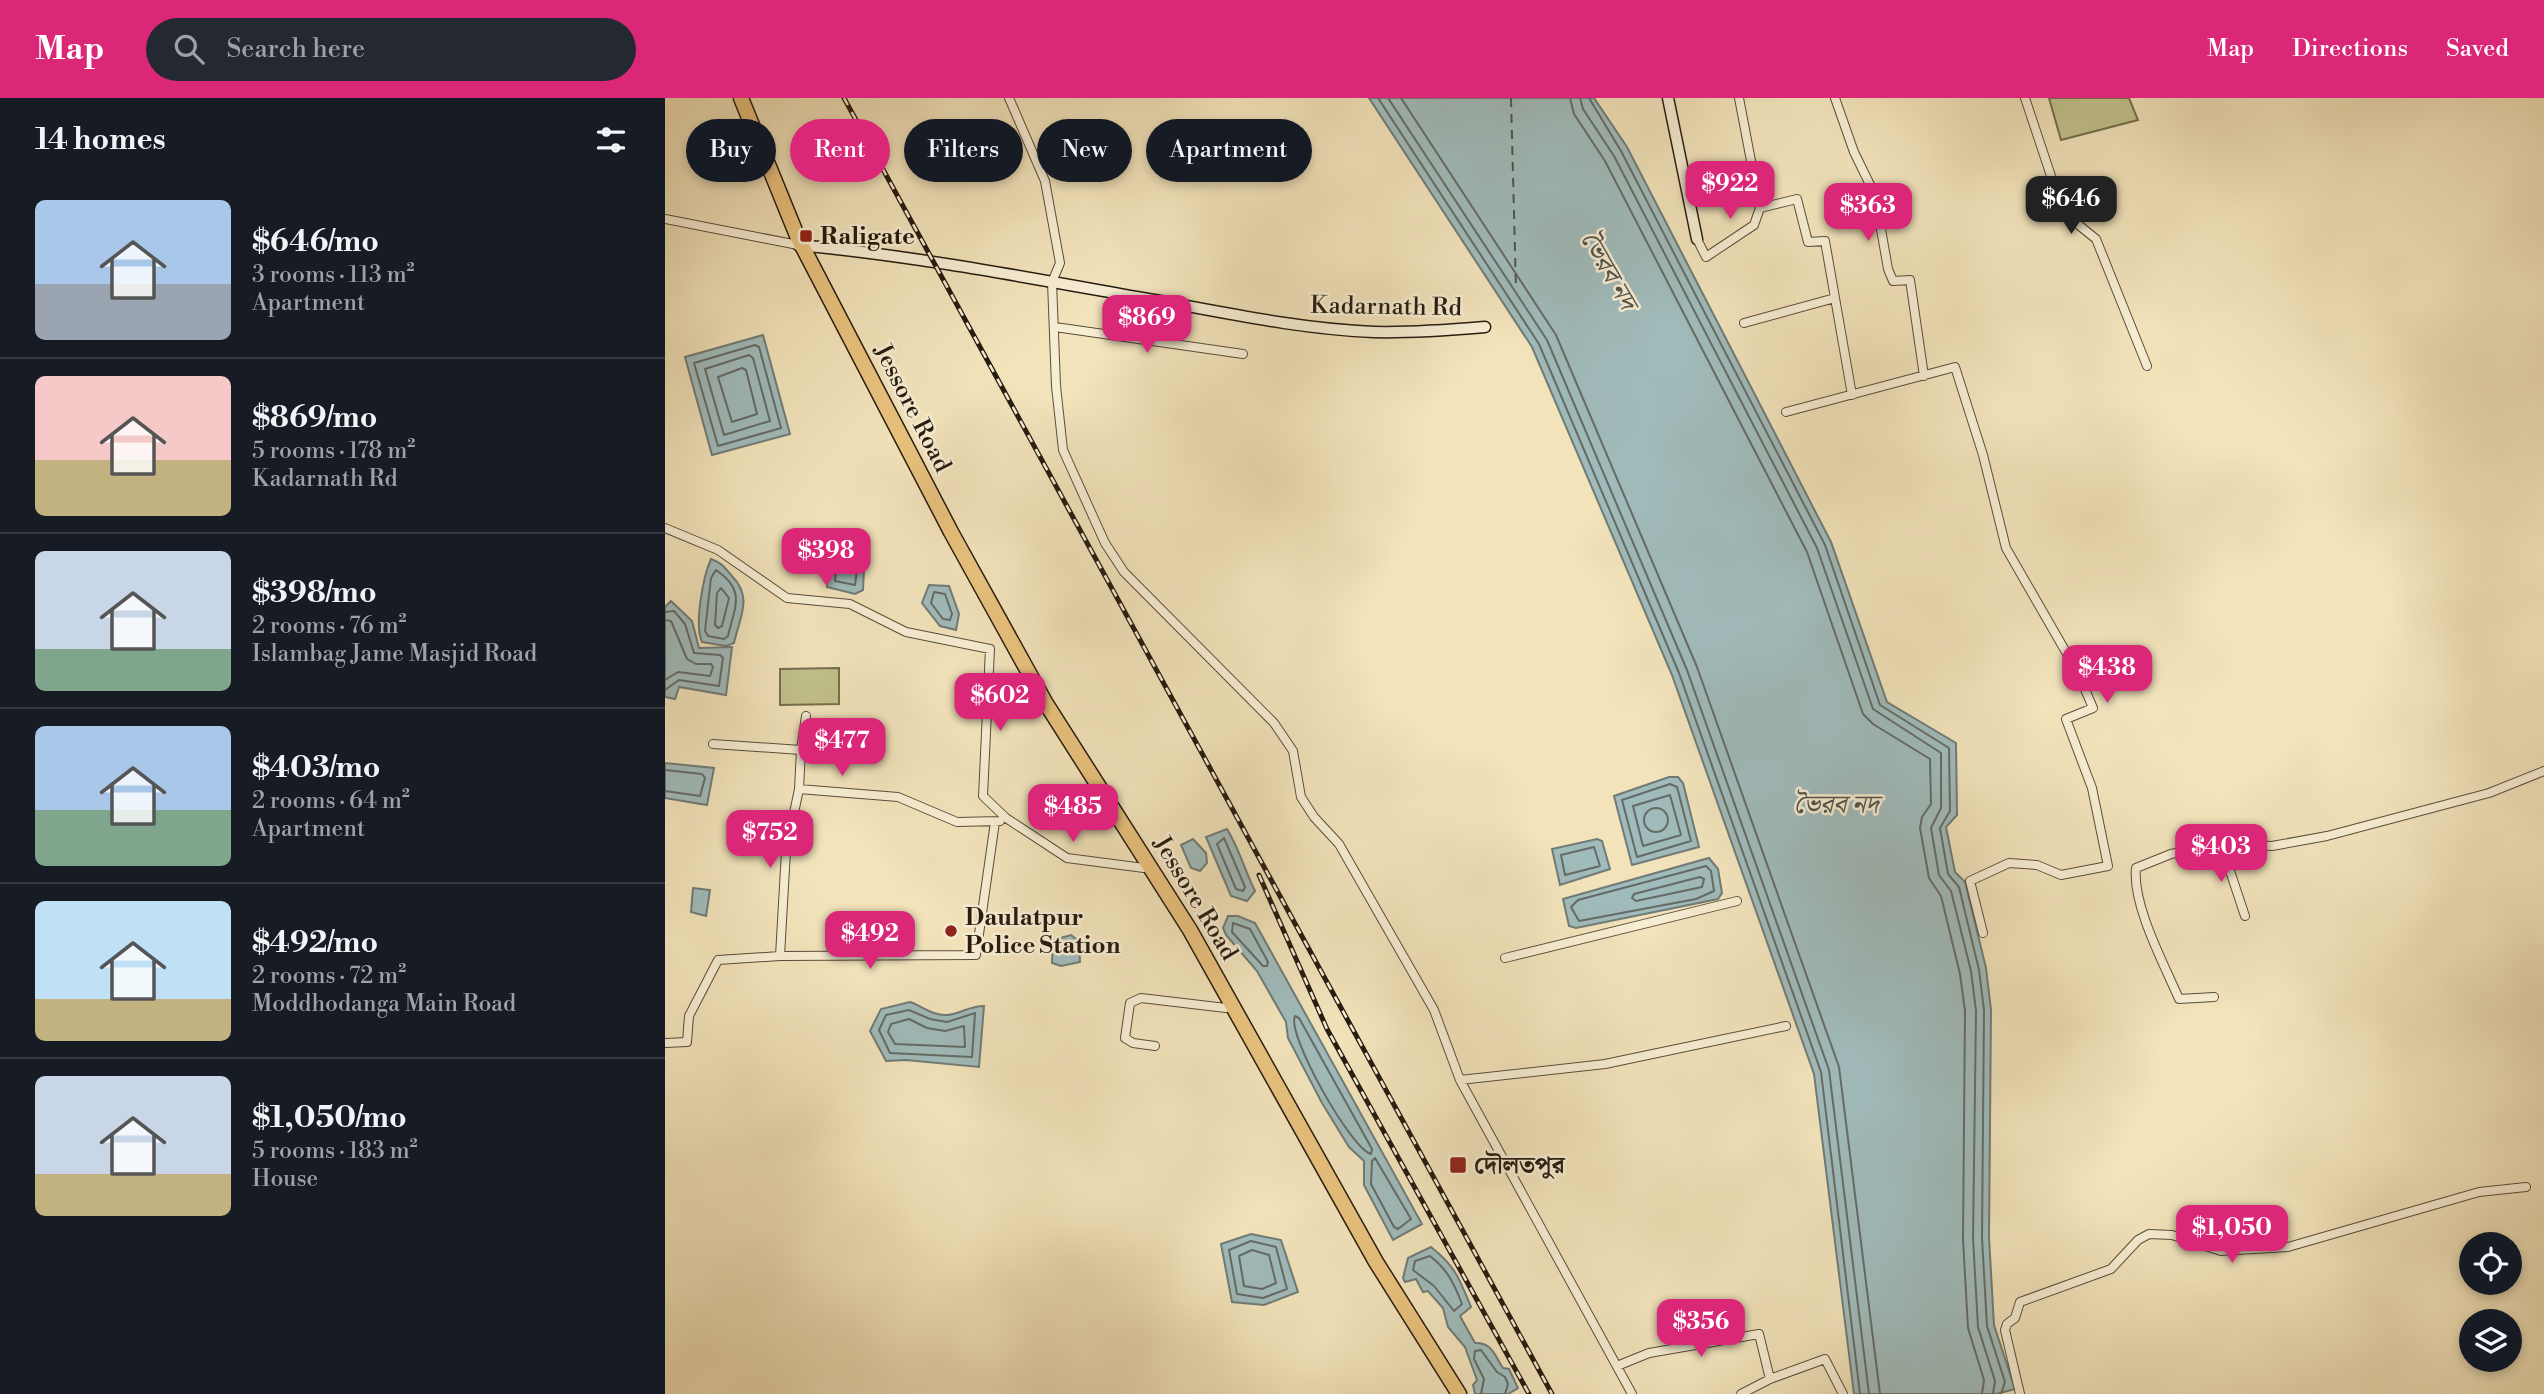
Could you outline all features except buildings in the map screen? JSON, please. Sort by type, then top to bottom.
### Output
[{"type":"highway","name":"Jessore Road","points":[[741,98],[800,243],[813,283],[1036,702],[1144,868],[1226,1007],[1370,1265],[1448,1394]]},
{"type":"highway","name":"Jessore Road","points":[[800,243],[951,532],[1045,702],[1171,898],[1315,1148],[1376,1262],[1458,1394]]},
{"type":"main road","points":[[1668,98],[1697,239]]},
{"type":"main road","name":"Kadarnath Rd","points":[[800,243],[865,250],[1293,326],[1375,332],[1485,327]]},
{"type":"street","points":[[1009,98],[1045,181],[1060,263],[1052,282],[1063,450],[1105,543],[1124,572],[1274,723],[1293,751],[1301,796],[1314,817],[1339,844],[1434,1010],[1460,1080],[1632,1394]]},
{"type":"street","points":[[1697,239],[1706,257],[1753,225],[1760,208],[1739,98]]},
{"type":"street","points":[[1835,98],[1854,152],[1875,195],[1888,269],[1893,281],[1910,280],[1924,376]]},
{"type":"street","points":[[2025,98],[2060,203],[2070,218],[2096,239],[2147,366]]},
{"type":"street","points":[[1760,208],[1797,199],[1808,243],[1825,241],[1852,395]]},
{"type":"street","name":"Kadarnath Rd","points":[[665,219],[800,243]]},
{"type":"street","points":[[1744,323],[1835,298]]},
{"type":"street","points":[[1055,327],[1243,354]]},
{"type":"street","points":[[1786,412],[1955,368],[1983,455],[2006,548],[2078,673],[2093,708],[2066,719],[2092,788],[2108,866],[2061,875],[2037,865],[2009,863],[1970,881],[1983,933]]},
{"type":"street","points":[[665,528],[718,550],[787,598],[850,604],[906,632],[990,649],[983,796],[1006,818],[1066,858],[1144,868]]},
{"type":"street","points":[[780,956],[786,851],[799,789],[806,716]]},
{"type":"street","points":[[713,744],[801,750]]},
{"type":"street","points":[[2214,997],[2179,999],[2149,927],[2136,886],[2135,870],[2171,854],[2221,844],[2272,846],[2327,836],[2427,807],[2489,793],[2544,771]]},
{"type":"street","points":[[799,789],[898,797],[957,822],[995,822],[1006,818]]},
{"type":"street","points":[[665,1043],[687,1042],[689,1016],[718,960],[780,956],[976,955],[995,822]]},
{"type":"street","points":[[2221,844],[2245,916]]},
{"type":"street","points":[[1505,958],[1737,901]]},
{"type":"street","points":[[1155,1046],[1133,1043],[1125,1038],[1130,1003],[1141,998],[1226,1007]]},
{"type":"street","points":[[1460,1080],[1605,1064],[1786,1026]]},
{"type":"street","points":[[2020,1394],[2005,1330],[2007,1324],[2015,1318],[2020,1302],[2111,1269],[2143,1236],[2172,1235],[2221,1251],[2288,1247],[2479,1192],[2526,1187]]},
{"type":"street","points":[[1617,1366],[1649,1353],[1759,1334],[1770,1379]]},
{"type":"street","points":[[1741,1394],[1770,1379],[1825,1359],[1843,1394]]},
{"type":"green space","points":[[2049,98],[2129,98],[2138,120],[2061,140]]},
{"type":"green space","points":[[839,668],[839,704],[780,705],[780,669]]},
{"type":"water","name":"ভৈরব নদ","points":[[1369,98],[1594,98],[1627,147],[1831,542],[1887,702],[1956,743],[1957,815],[1946,827],[1955,872],[1965,882],[1986,968],[1991,1010],[1989,1237],[1994,1325],[2015,1389],[1996,1394],[1854,1394],[1814,1074],[1672,675],[1532,347]]},
{"type":"water","points":[[763,335],[790,434],[712,455],[685,357]]},
{"type":"water","points":[[830,551],[860,551],[864,569],[863,590],[855,594],[827,587]]},
{"type":"water","points":[[711,559],[721,564],[742,592],[742,616],[734,643],[726,646],[702,642],[700,634],[701,601]]},
{"type":"water","points":[[929,585],[949,586],[959,614],[956,630],[940,626],[922,603]]},
{"type":"water","points":[[671,601],[692,621],[699,648],[732,647],[726,695],[679,687],[675,699],[665,697],[665,607]]},
{"type":"water","points":[[665,763],[714,768],[707,805],[665,798]]},
{"type":"water","points":[[1669,777],[1678,777],[1683,783],[1699,847],[1632,865],[1614,796]]},
{"type":"water","points":[[1227,829],[1255,891],[1247,901],[1231,896],[1206,837]]},
{"type":"water","points":[[1193,839],[1206,853],[1207,863],[1200,871],[1191,868],[1181,845]]},
{"type":"water","points":[[1597,839],[1602,841],[1610,869],[1560,885],[1552,849]]},
{"type":"water","points":[[1709,858],[1718,869],[1722,893],[1718,899],[1576,928],[1569,926],[1563,899]]},
{"type":"water","points":[[693,888],[710,890],[706,916],[691,912]]},
{"type":"water","points":[[1228,916],[1238,916],[1255,923],[1422,1224],[1393,1240],[1364,1185],[1364,1161],[1349,1147],[1322,1103],[1288,1038],[1286,1022],[1257,971],[1226,935],[1223,928]]},
{"type":"water","points":[[1071,935],[1079,941],[1080,962],[1061,966],[1052,963],[1053,940]]},
{"type":"water","points":[[910,1002],[942,1015],[984,1006],[979,1067],[906,1060],[886,1061],[870,1031],[881,1009]]},
{"type":"water","points":[[1251,1234],[1281,1240],[1298,1292],[1264,1305],[1232,1302],[1221,1244]]},
{"type":"water","points":[[1431,1247],[1451,1267],[1463,1288],[1471,1307],[1460,1316],[1475,1343],[1489,1347],[1503,1368],[1509,1369],[1518,1388],[1508,1394],[1475,1394],[1473,1385],[1477,1380],[1465,1347],[1448,1327],[1443,1308],[1428,1291],[1423,1292],[1416,1279],[1405,1282],[1403,1278],[1408,1258]]},
{"type":"ferry route","points":[[1511,98],[1516,290]]},
{"type":"railway","points":[[844,98],[1552,1394]]},
{"type":"railway","points":[[1259,875],[1327,1029],[1529,1394]]},
{"type":"place","name":"Raligate","points":[[806,236]]},
{"type":"place","name":"Daulatpur Police Station","points":[[951,931]]},
{"type":"place","name":"দৌলতপুর","points":[[1458,1165]]}]
